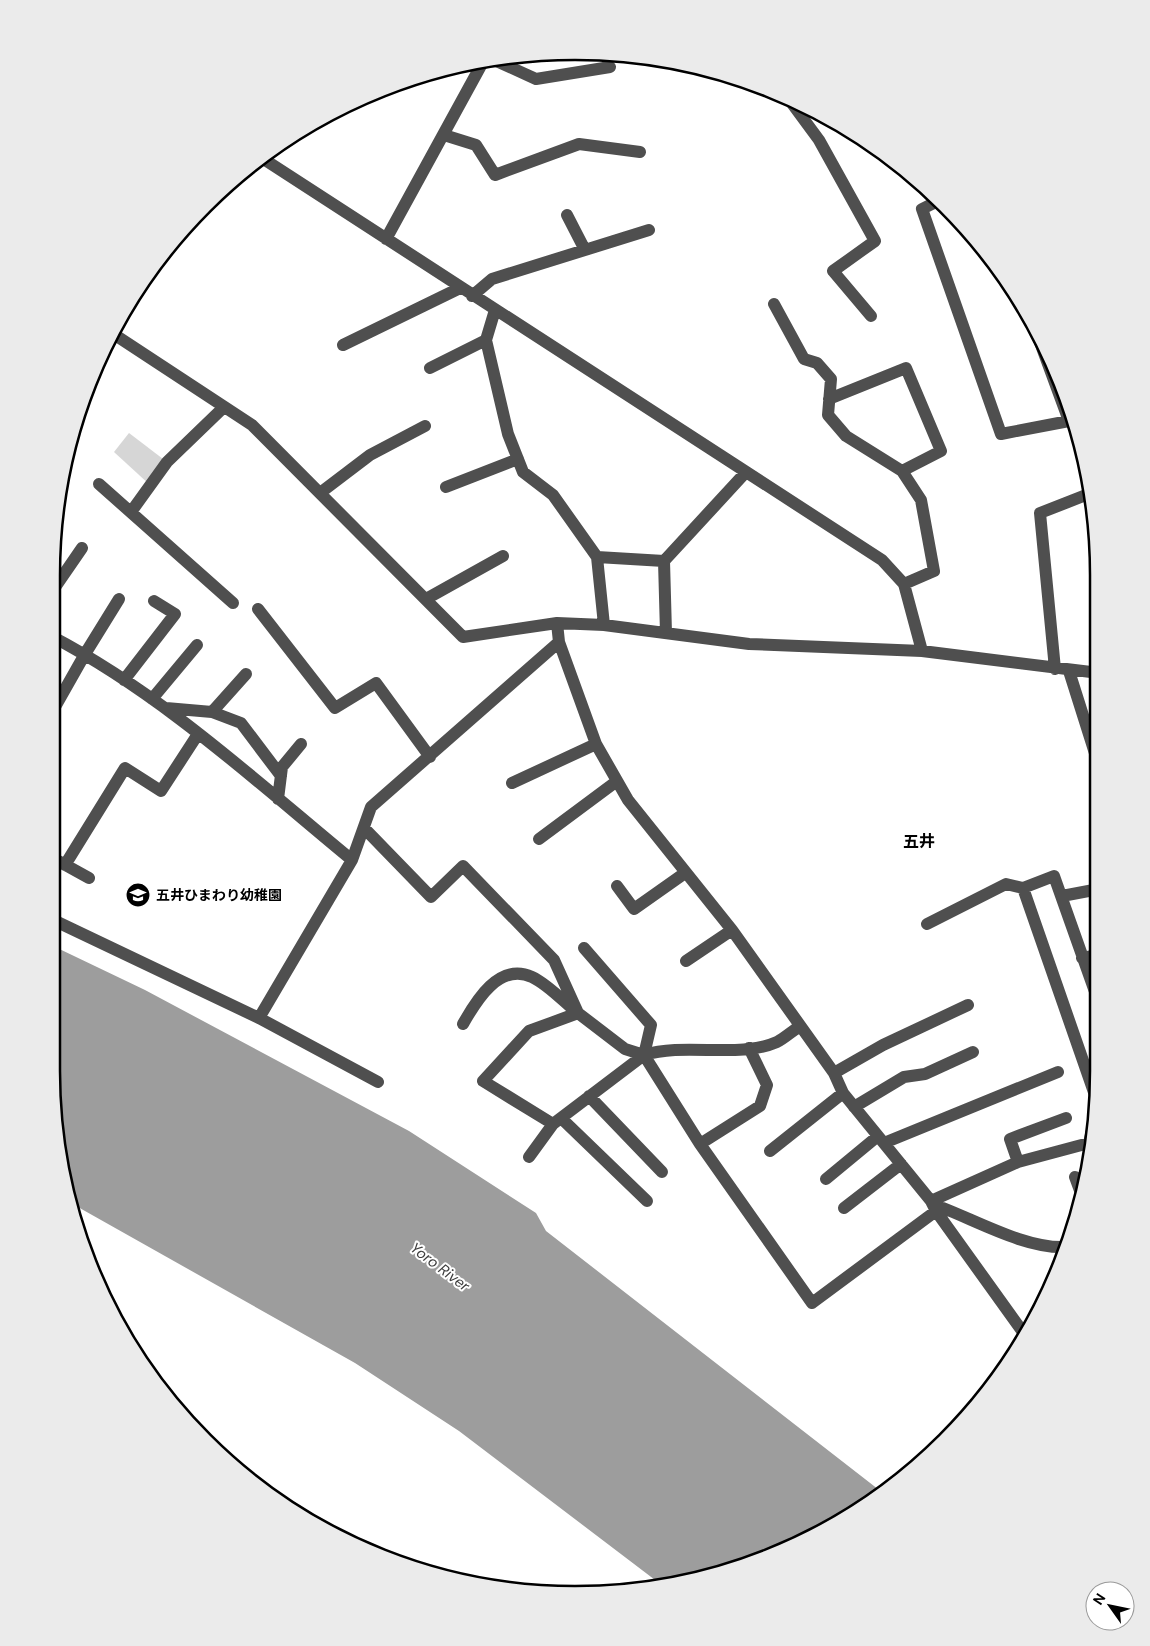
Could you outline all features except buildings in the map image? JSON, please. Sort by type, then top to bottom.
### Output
[{"type":"street","points":[[504,65],[536,79],[610,68]]},
{"type":"street","points":[[386,239],[479,69]]},
{"type":"street","points":[[797,110],[819,140],[875,241],[834,271],[871,316]]},
{"type":"street","points":[[444,135],[476,145],[495,175],[579,144],[640,152]]},
{"type":"street","points":[[267,162],[472,296],[882,560],[904,584],[922,651]]},
{"type":"street","points":[[932,204],[922,209],[1002,434],[1066,421]]},
{"type":"street","points":[[567,215],[585,250]]},
{"type":"street","points":[[472,296],[492,279],[649,230]]},
{"type":"street","points":[[344,345],[460,288]]},
{"type":"street","points":[[774,304],[804,359],[816,362],[831,379],[828,415],[846,436],[902,471],[921,500],[934,571],[904,584]]},
{"type":"street","points":[[495,310],[486,340],[508,434],[523,472],[552,495],[597,557],[604,625]]},
{"type":"street","points":[[118,337],[252,425],[463,637],[557,623],[604,625],[749,644],[922,651],[1090,672]]},
{"type":"street","points":[[430,368],[486,340]]},
{"type":"street","points":[[829,399],[906,368],[941,451],[902,471]]},
{"type":"street","points":[[131,512],[167,462],[224,407]]},
{"type":"street","points":[[320,493],[370,455],[425,426]]},
{"type":"street","points":[[446,488],[518,459]]},
{"type":"street","points":[[666,633],[664,561],[746,472]]},
{"type":"street","points":[[99,484],[233,603]]},
{"type":"street","points":[[1055,669],[1040,513],[1084,496]]},
{"type":"street","points":[[60,580],[82,548]]},
{"type":"street","points":[[426,599],[503,556]]},
{"type":"street","points":[[597,557],[664,561]]},
{"type":"street","points":[[60,698],[119,599]]},
{"type":"street","points":[[124,680],[175,614],[154,601]]},
{"type":"street","points":[[258,609],[335,708],[376,683],[430,757]]},
{"type":"street","points":[[557,623],[559,642],[596,744],[628,800],[732,930],[834,1073],[843,1094],[933,1206],[1021,1329]]},
{"type":"street","points":[[60,641],[85,654],[166,708],[352,860]]},
{"type":"street","points":[[259,1018],[352,860],[371,807],[559,642]]},
{"type":"street","points":[[152,699],[197,644]]},
{"type":"street","points":[[1069,671],[1090,738]]},
{"type":"street","points":[[212,712],[246,674]]},
{"type":"street","points":[[166,708],[212,712],[241,723],[281,776]]},
{"type":"street","points":[[65,865],[125,768],[161,791],[198,734]]},
{"type":"street","points":[[278,799],[282,767],[301,744]]},
{"type":"street","points":[[512,783],[596,744]]},
{"type":"street","points":[[539,839],[617,781]]},
{"type":"street","points":[[364,828],[431,896],[463,866],[554,960],[578,1013]]},
{"type":"street","points":[[60,862],[89,878]]},
{"type":"street","points":[[616,886],[634,909],[685,873]]},
{"type":"street","points":[[927,924],[1006,884],[1023,888],[1054,876],[1090,979]]},
{"type":"street","points":[[1023,888],[1090,1080]]},
{"type":"street","points":[[1062,896],[1090,891]]},
{"type":"street","points":[[60,923],[259,1018],[378,1082]]},
{"type":"street","points":[[686,961],[732,930]]},
{"type":"street","points":[[584,948],[651,1025],[644,1055]]},
{"type":"street","points":[[1082,958],[1090,957]]},
{"type":"street","points":[[463,1024],[473,1006],[495,980],[512,974],[531,976],[625,1049],[644,1055],[700,1144],[812,1303],[933,1206],[1018,1162],[1085,1144]]},
{"type":"street","points":[[834,1073],[883,1045],[968,1005]]},
{"type":"street","points":[[578,1013],[529,1031],[483,1081],[557,1121],[646,1201]]},
{"type":"street","points":[[529,1157],[557,1121],[644,1055],[660,1050],[750,1048],[777,1042],[799,1026]]},
{"type":"street","points":[[700,1144],[760,1106],[767,1085],[750,1048]]},
{"type":"street","points":[[854,1107],[904,1076],[924,1074],[973,1052]]},
{"type":"street","points":[[826,1179],[881,1140],[1058,1072]]},
{"type":"street","points":[[770,1151],[843,1094]]},
{"type":"street","points":[[589,1096],[662,1172]]},
{"type":"street","points":[[1018,1162],[1010,1139],[1066,1118]]},
{"type":"street","points":[[844,1208],[901,1164]]},
{"type":"street","points":[[1075,1177],[1077,1183]]},
{"type":"street","points":[[933,1206],[943,1208],[1015,1237],[1059,1248]]},
{"type":"shaded area","points":[[129,433],[167,462],[150,485],[114,452]]},
{"type":"water","name":"Yoro River","points":[[60,949],[145,990],[409,1131],[536,1213],[546,1231],[877,1488],[832,1517],[772,1547],[741,1559],[655,1580],[459,1431],[355,1363],[79,1208],[64,1138],[61,1105]]},
{"type":"place","name":"五井ひまわり幼稚園","points":[[138,895]]},
{"type":"district","name":"五井","points":[[919,841]]}]
